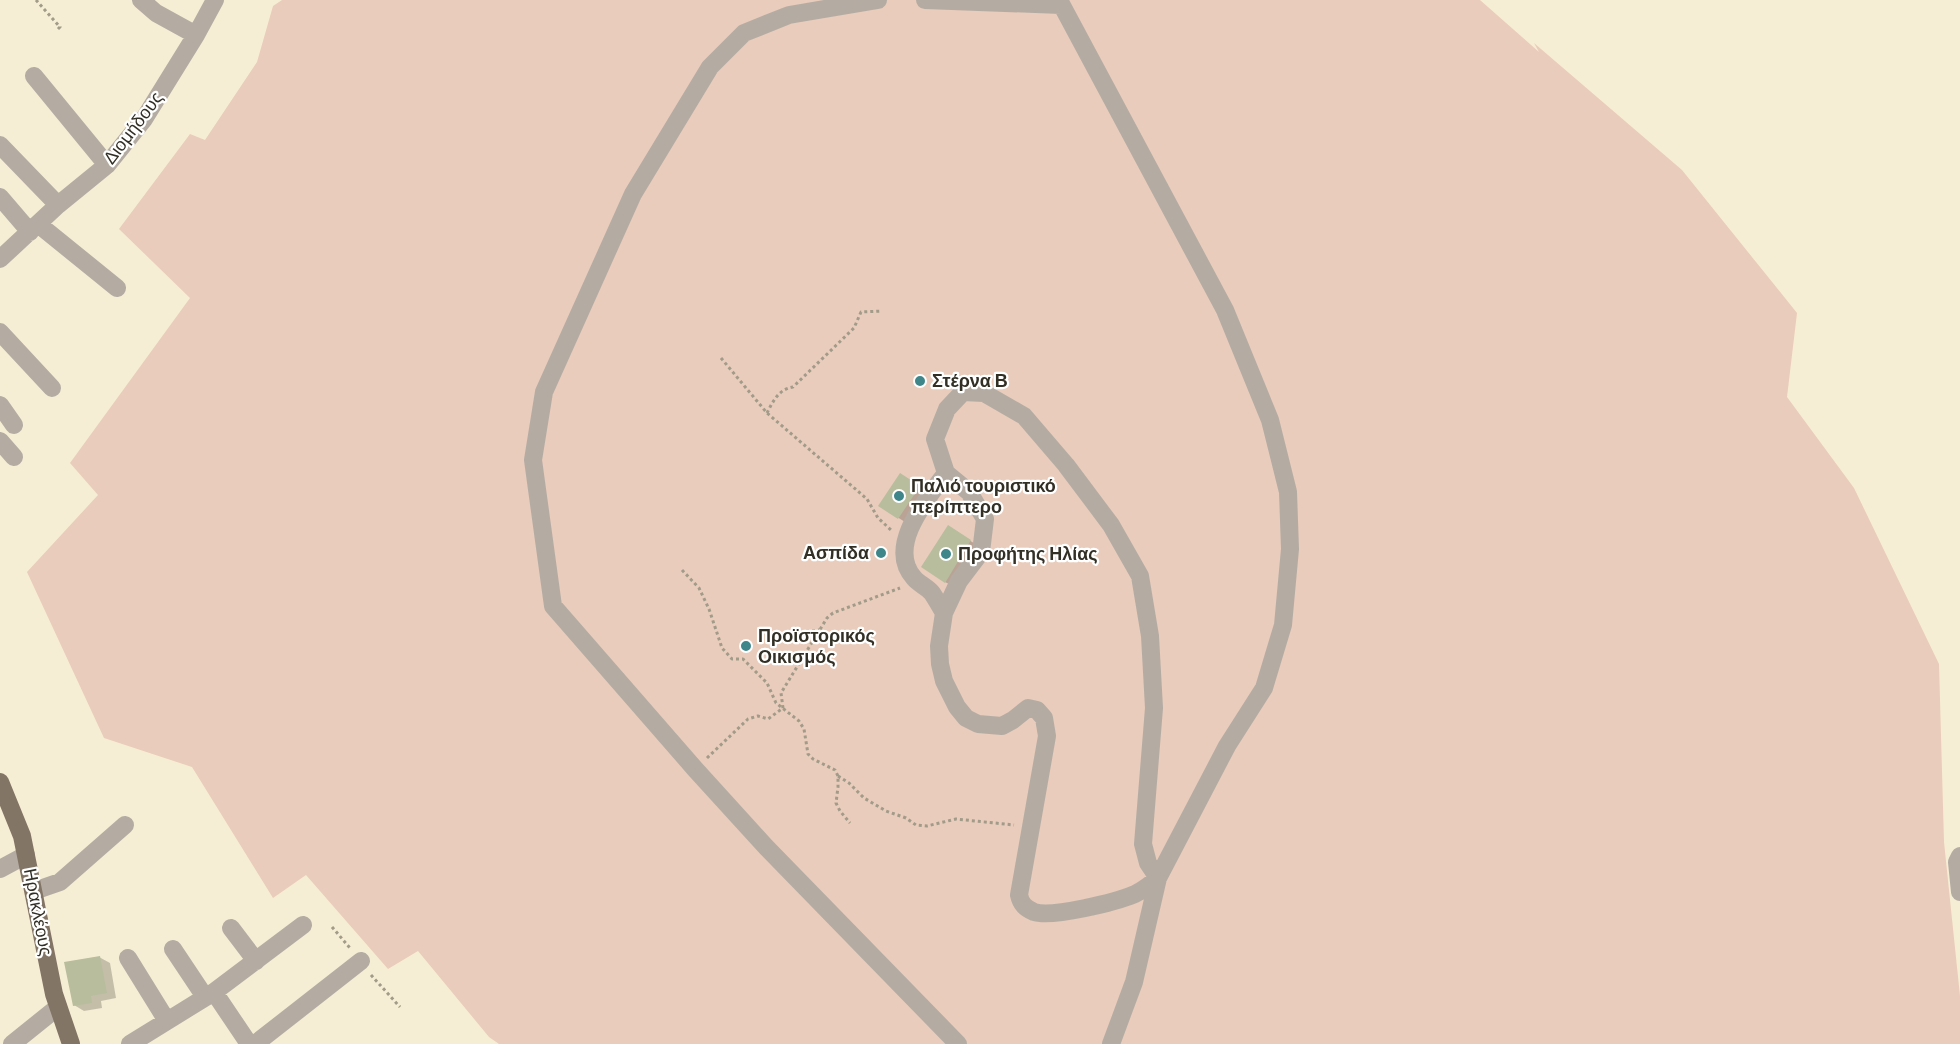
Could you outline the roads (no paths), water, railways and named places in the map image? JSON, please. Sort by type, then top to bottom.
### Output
[{"type":"main road","name":"Ηρακλέους","points":[[0,782],[22,836],[54,994],[71,1044]]},
{"type":"street","points":[[141,0],[156,13],[196,35]]},
{"type":"street","name":"Διομήδους","points":[[0,259],[58,205],[107,165],[144,118],[215,0]]},
{"type":"street","points":[[878,0],[789,15],[744,33],[710,67],[633,194],[544,392],[533,460],[553,606],[766,847],[958,1044]]},
{"type":"street","points":[[925,0],[1060,2],[1225,310],[1270,420],[1288,492],[1290,549],[1283,625],[1264,688],[1227,746],[1158,878],[1134,982],[1111,1044]]},
{"type":"street","points":[[34,76],[107,165]]},
{"type":"street","points":[[0,145],[58,205]]},
{"type":"street","points":[[0,197],[34,228],[117,288]]},
{"type":"street","points":[[0,332],[52,388]]},
{"type":"street","points":[[963,392],[984,393],[1024,416],[1066,465],[1111,525],[1140,576],[1150,636],[1155,708],[1143,844],[1148,863],[1158,878],[1134,894],[1092,907],[1046,913],[1026,908],[1021,903],[1019,895],[1047,736],[1044,718],[1037,710],[1028,708],[1002,726],[978,724],[966,718],[957,707],[944,681],[940,664],[939,646],[944,613],[959,581],[981,552],[985,519],[969,492],[946,473],[935,439],[947,409],[963,392]]},
{"type":"street","points":[[0,405],[14,425]]},
{"type":"street","points":[[0,441],[14,457]]},
{"type":"street","points":[[944,613],[931,592],[914,578],[903,561],[905,540],[922,506],[946,473]]},
{"type":"street","points":[[33,891],[60,882],[125,825]]},
{"type":"street","points":[[0,869],[26,855]]},
{"type":"street","points":[[1960,856],[1957,862],[1960,892]]},
{"type":"street","points":[[130,1044],[209,995],[303,925]]},
{"type":"street","points":[[231,928],[256,961]]},
{"type":"street","points":[[173,949],[249,1044]]},
{"type":"street","points":[[128,958],[167,1021]]},
{"type":"street","points":[[255,1044],[361,961]]},
{"type":"street","points":[[12,1044],[58,1007]]},
{"type":"place","name":"Στέρνα Β","points":[[920,381]]},
{"type":"place","name":"Παλιό τουριστικό περίπτερο","points":[[899,496]]},
{"type":"place","name":"Ασπίδα","points":[[881,553]]},
{"type":"place","name":"Προφήτης Ηλίας","points":[[946,554]]},
{"type":"place","name":"Προϊστορικός Οικισμός","points":[[746,646]]}]
